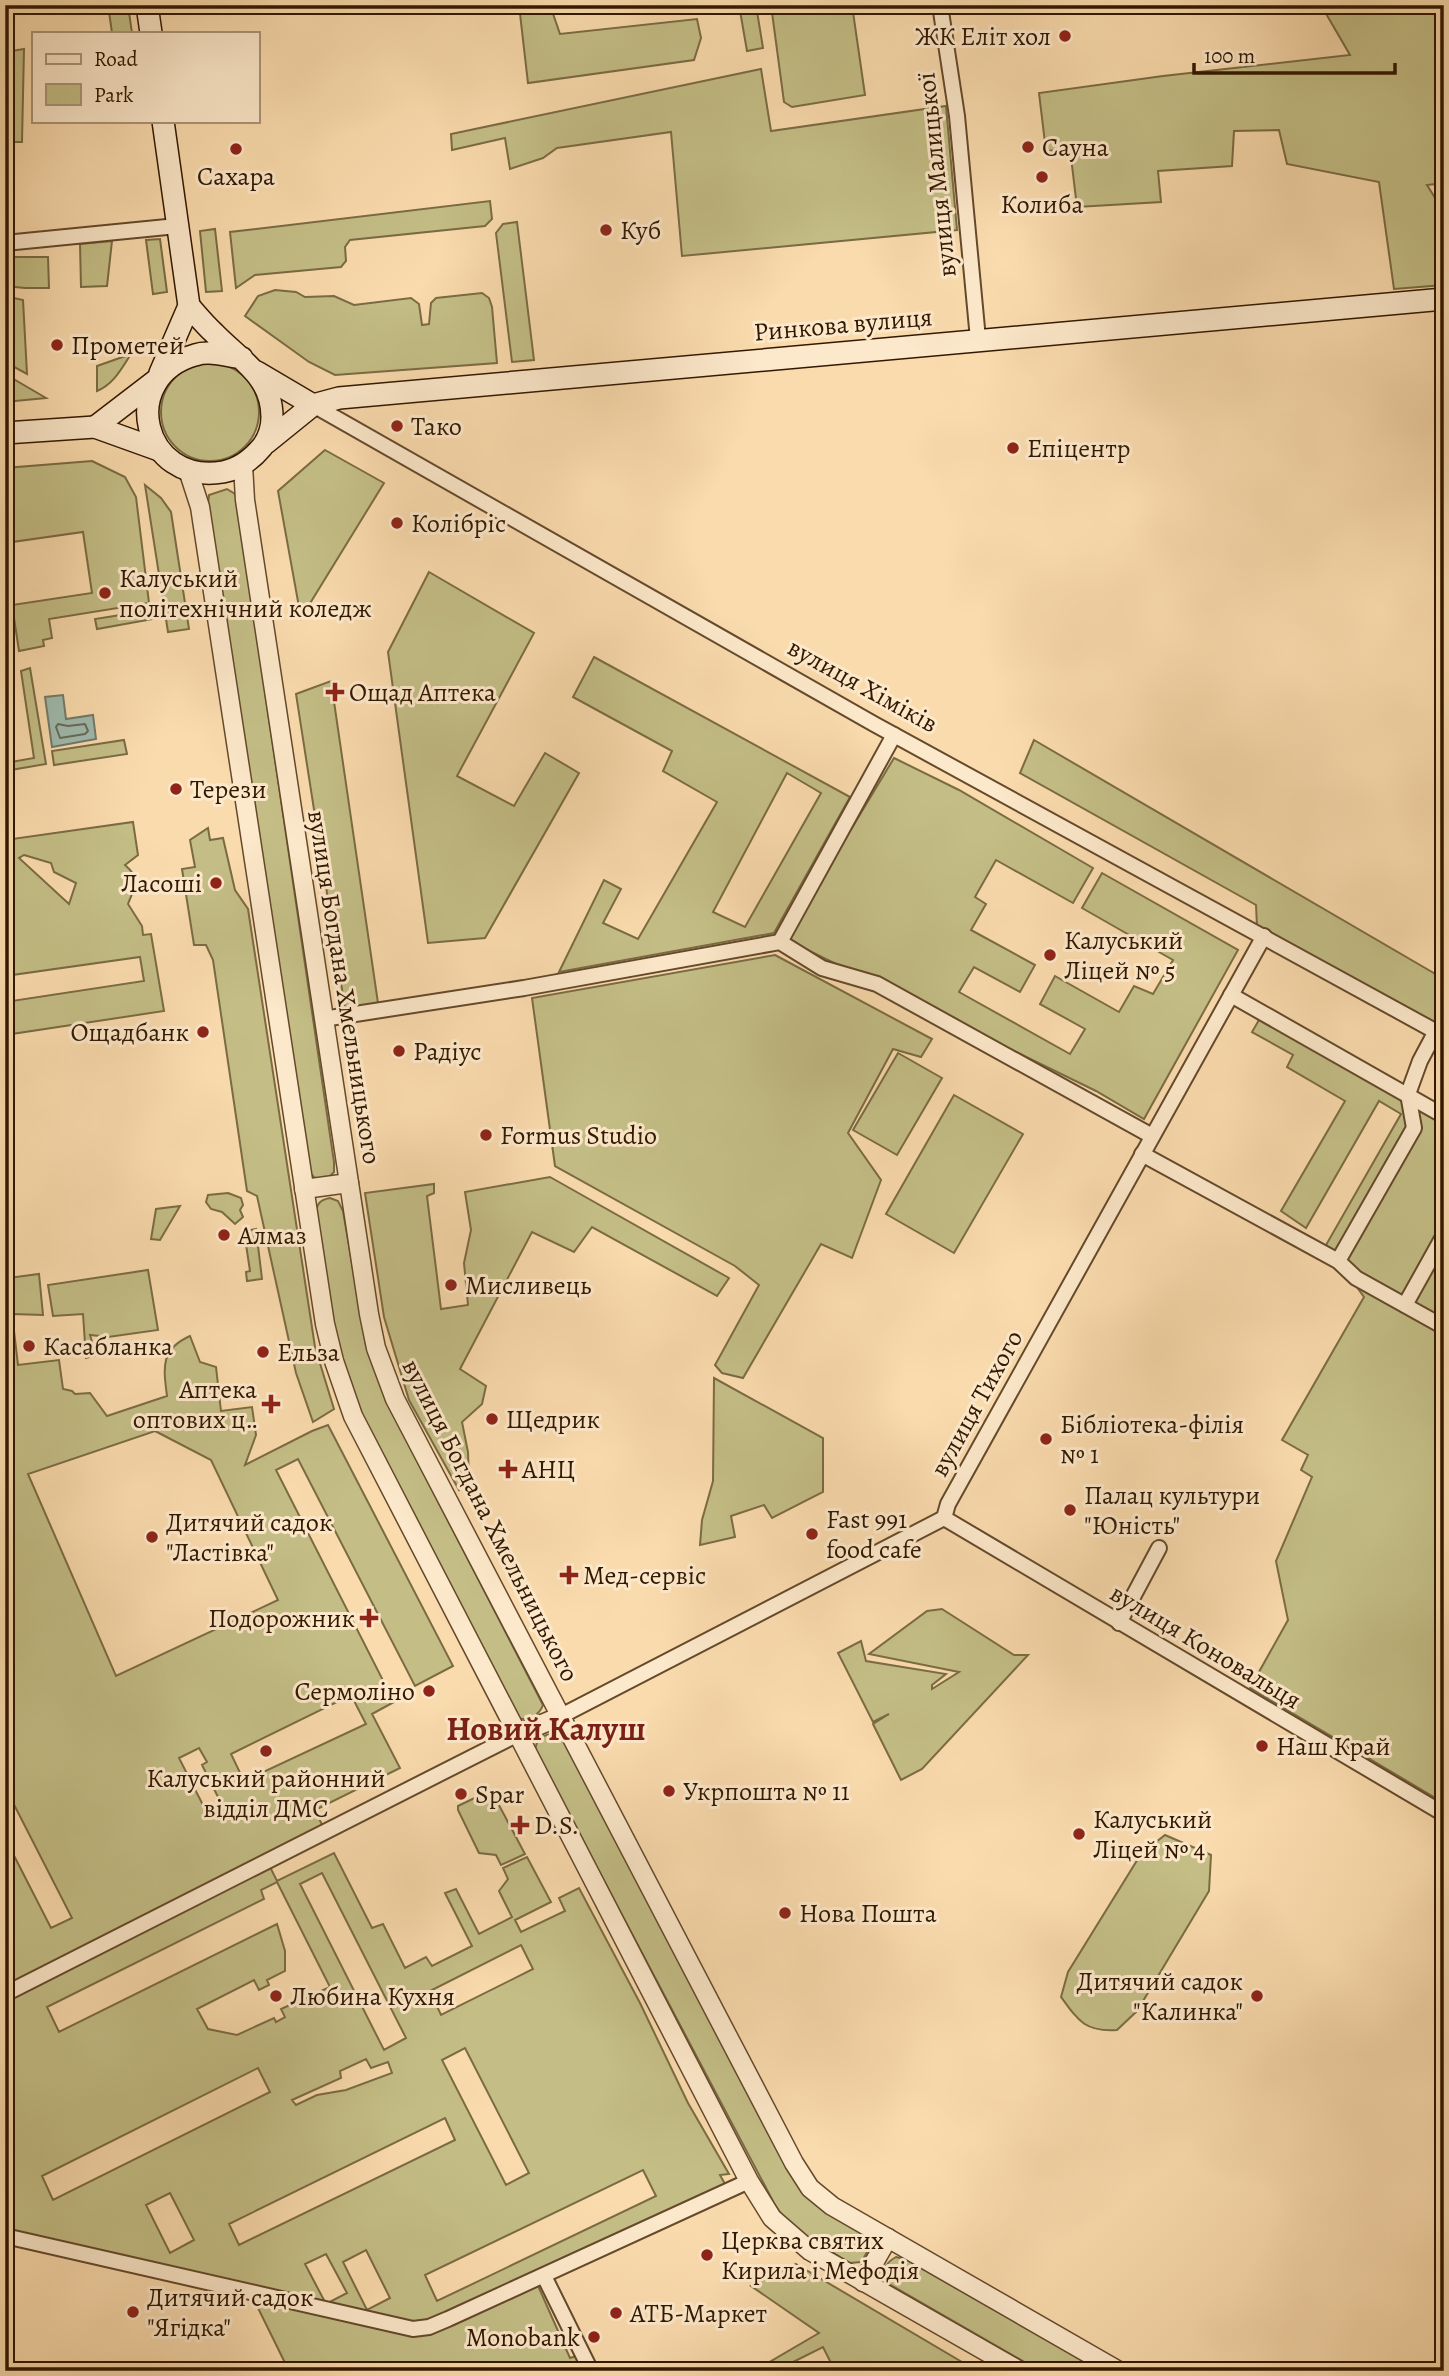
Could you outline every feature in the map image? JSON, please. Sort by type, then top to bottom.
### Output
[{"type":"main road","points":[[147,5],[151,32]]},
{"type":"main road","points":[[159,450],[149,428],[149,400],[189,306],[163,122]]},
{"type":"main road","name":"Ринкова вулиця","points":[[313,405],[339,398],[1444,299]]},
{"type":"main road","points":[[5,433],[95,426],[159,450],[174,464],[188,470],[224,472],[243,465],[253,458],[265,443],[313,405],[250,365],[189,306]]},
{"type":"main road","points":[[95,426],[178,361],[196,354],[210,353],[250,365],[268,390],[272,407],[272,427],[265,443]]},
{"type":"street","name":"вулиця Малицької","points":[[940,5],[957,116],[978,339]]},
{"type":"street","points":[[5,243],[177,226]]},
{"type":"street","name":"вулиця Хіміків","points":[[313,405],[894,735],[1440,1034]]},
{"type":"street","name":"вулиця Богдана Хмельницького","points":[[243,465],[246,513],[374,1336],[396,1399],[794,2163],[810,2188],[832,2206],[1119,2371]]},
{"type":"street","points":[[188,470],[200,507],[325,1324],[334,1361],[353,1416],[749,2181],[772,2218],[810,2251],[1020,2371]]},
{"type":"street","points":[[779,942],[894,735]]},
{"type":"street","name":"вулиця Тихого","points":[[561,1716],[944,1518],[948,1504],[1264,936]]},
{"type":"street","points":[[323,1019],[533,987],[779,942],[822,968],[877,984],[1152,1136]]},
{"type":"street","points":[[1231,995],[1444,1116]]},
{"type":"street","points":[[1338,1261],[1414,1128],[1408,1094],[1420,1061],[1440,1034]]},
{"type":"street","points":[[1142,1154],[1338,1261],[1356,1278],[1444,1327]]},
{"type":"street","points":[[304,1189],[349,1183]]},
{"type":"street","points":[[1405,1305],[1444,1235]]},
{"type":"street","name":"вулиця Коновальця","points":[[944,1518],[1444,1814]]},
{"type":"street","points":[[1119,1623],[1159,1548]]},
{"type":"street","points":[[5,1994],[516,1735],[561,1716]]},
{"type":"street","points":[[5,2236],[413,2329],[429,2327],[749,2181]]},
{"type":"street","points":[[863,2282],[888,2238]]},
{"type":"street","points":[[544,2276],[591,2371]]},
{"type":"green space","points":[[108,5],[128,5],[132,32],[112,32]]},
{"type":"green space","points":[[519,5],[550,5],[560,34],[697,19],[701,38],[694,60],[528,83]]},
{"type":"green space","points":[[739,5],[756,5],[763,48],[747,51]]},
{"type":"green space","points":[[771,5],[852,5],[865,95],[792,107],[784,102]]},
{"type":"green space","points":[[1321,5],[1431,5],[1434,7],[1436,24],[1444,24],[1444,183],[1427,185],[1444,212],[1444,285],[1394,289],[1379,182],[1287,164],[1279,130],[1234,131],[1232,166],[1158,171],[1161,202],[1077,207],[1070,149],[1046,151],[1039,93],[1350,55]]},
{"type":"green space","points":[[24,49],[22,142],[5,142],[5,52]]},
{"type":"green space","points":[[761,69],[771,131],[946,106],[957,230],[682,256],[671,132],[557,148],[543,158],[510,169],[505,138],[452,150],[451,134]]},
{"type":"green space","points":[[490,201],[492,219],[485,226],[350,240],[345,247],[346,261],[341,267],[255,275],[236,288],[230,232]]},
{"type":"green space","points":[[517,222],[534,360],[512,362],[496,233],[503,224]]},
{"type":"green space","points":[[215,229],[222,291],[206,292],[200,231]]},
{"type":"green space","points":[[160,239],[167,292],[153,294],[146,240]]},
{"type":"green space","points":[[112,241],[107,286],[81,287],[80,244]]},
{"type":"green space","points":[[5,257],[48,257],[49,288],[5,286]]},
{"type":"green space","points":[[275,290],[296,292],[305,297],[334,296],[354,305],[411,298],[419,304],[422,325],[429,324],[431,303],[436,298],[482,293],[489,298],[492,307],[497,363],[335,375],[309,362],[245,316],[258,296]]},
{"type":"green space","points":[[5,296],[23,300],[27,374],[5,362]]},
{"type":"green space","points":[[131,354],[113,380],[97,391],[97,366]]},
{"type":"green space","points":[[210,363],[229,366],[245,377],[256,393],[259,412],[256,431],[245,447],[229,458],[210,461],[191,458],[175,447],[164,431],[161,412],[164,393],[175,377],[191,366]]},
{"type":"green space","points":[[5,374],[46,398],[5,402]]},
{"type":"green space","points":[[325,450],[384,483],[301,618],[278,491]]},
{"type":"green space","points":[[92,461],[125,477],[136,497],[149,603],[49,619],[52,638],[43,640],[44,646],[19,651],[12,605],[92,593],[83,532],[12,542],[9,520],[5,520],[5,468]]},
{"type":"green space","points":[[145,485],[161,498],[171,512],[189,629],[168,632]]},
{"type":"green space","points":[[227,489],[235,494],[237,500],[334,1162],[334,1172],[327,1179],[317,1180],[310,1173],[208,505],[209,495]]},
{"type":"green space","points":[[429,572],[534,633],[457,776],[514,806],[545,753],[579,773],[485,938],[428,943],[388,652]]},
{"type":"green space","points":[[152,610],[153,619],[97,629],[95,619]]},
{"type":"green space","points":[[594,657],[850,797],[774,933],[559,972],[604,880],[621,889],[603,923],[638,939],[717,802],[663,771],[672,751],[573,697]],"holes":[[[787,773],[821,793],[745,927],[713,912]]]},
{"type":"green space","points":[[30,668],[46,764],[5,771],[5,763],[34,758],[21,671]]},
{"type":"green space","points":[[331,681],[379,1010],[346,1015],[296,694]]},
{"type":"green space","points":[[124,740],[127,754],[54,765],[52,751]]},
{"type":"green space","points":[[1034,740],[1444,979],[1444,1031],[1257,927],[1256,905],[1020,773]]},
{"type":"green space","name":"Калуський Ліцей № 5","points":[[894,758],[959,790],[1093,868],[1073,903],[996,860],[975,897],[986,904],[971,930],[1035,965],[1020,992],[974,967],[959,992],[1070,1054],[1085,1029],[1040,1004],[1055,976],[1119,1012],[1134,986],[1153,994],[1173,960],[1082,908],[1102,873],[1238,950],[1144,1119],[1096,1091],[785,939]]},
{"type":"green space","points":[[133,822],[138,855],[125,865],[135,879],[135,887],[128,904],[142,926],[143,935],[151,934],[164,1011],[5,1035],[5,1002],[144,981],[140,957],[5,976],[5,840]],"holes":[[[24,855],[51,863],[54,872],[76,883],[69,904],[19,858]]]},
{"type":"green space","points":[[208,828],[210,840],[223,838],[235,890],[248,909],[315,1347],[334,1409],[313,1422],[296,1373],[257,1196],[247,1191],[213,960],[206,945],[194,945],[182,869],[195,867],[190,840]]},
{"type":"green space","points":[[775,955],[932,1039],[921,1057],[893,1049],[848,1133],[881,1180],[852,1258],[821,1244],[743,1378],[722,1373],[715,1365],[759,1285],[735,1266],[555,1166],[532,998]]},
{"type":"green space","points":[[1263,1013],[1444,1114],[1444,1803],[1250,1688],[1288,1620],[1276,1561],[1312,1477],[1301,1470],[1308,1455],[1282,1440],[1364,1297],[1338,1261],[1322,1252],[1401,1114],[1379,1101],[1306,1228],[1281,1211],[1345,1101],[1287,1067],[1293,1055],[1252,1032]]},
{"type":"green space","points":[[898,1053],[942,1078],[897,1155],[853,1130]]},
{"type":"green space","points":[[954,1095],[1023,1134],[954,1253],[886,1214]]},
{"type":"green space","points":[[550,1177],[729,1278],[717,1296],[592,1227],[574,1252],[532,1232],[460,1369],[486,1386],[482,1404],[462,1422],[468,1452],[469,1478],[459,1490],[409,1400],[384,1317],[365,1193],[434,1184],[434,1193],[427,1196],[441,1309],[468,1305],[464,1263],[471,1230],[465,1192]]},
{"type":"green space","points":[[228,1193],[241,1198],[243,1205],[240,1210],[243,1217],[235,1224],[222,1212],[211,1209],[206,1202],[208,1195]]},
{"type":"green space","points":[[330,1198],[338,1201],[343,1211],[366,1345],[387,1402],[543,1705],[533,1717],[517,1718],[362,1415],[337,1345],[315,1216],[319,1204]]},
{"type":"green space","points":[[180,1206],[160,1240],[151,1239],[156,1209]]},
{"type":"green space","points":[[256,1229],[262,1279],[247,1281],[246,1272],[250,1271],[244,1231]]},
{"type":"green space","points":[[5,1250],[9,1278],[39,1274],[43,1315],[12,1314],[18,1365],[59,1360],[63,1389],[75,1394],[90,1393],[107,1416],[167,1396],[166,1360],[174,1347],[190,1336],[200,1362],[216,1367],[221,1411],[252,1407],[256,1435],[245,1465],[328,1425],[453,1666],[415,1686],[298,1459],[276,1470],[394,1702],[372,1714],[400,1768],[315,1810],[325,1831],[267,1861],[277,1881],[334,1853],[372,1928],[383,1924],[405,1968],[426,1957],[432,1966],[472,1946],[445,1893],[456,1889],[479,1934],[512,1917],[499,1891],[508,1879],[503,1868],[527,1857],[551,1902],[515,1920],[521,1932],[565,1911],[559,1898],[579,1888],[640,2003],[688,2103],[729,2174],[720,2175],[729,2191],[535,2279],[570,2358],[583,2354],[591,2371],[289,2371],[256,2304],[254,2294],[5,2236],[5,1838],[51,1928],[72,1918],[5,1787]],"holes":[[[155,1431],[211,1460],[278,1600],[116,1676],[28,1474]],[[351,1695],[366,1724],[244,1781],[231,1754]],[[199,1748],[207,1762],[202,1765],[221,1803],[206,1811],[179,1758]],[[322,1873],[406,2038],[384,2050],[300,1884]],[[277,1882],[330,1987],[281,2009],[285,2017],[276,2022],[274,2018],[237,2035],[208,2029],[197,2009],[254,1980],[259,1990],[269,1985],[267,1980],[285,1971],[285,1951],[277,1924],[59,2032],[47,2007],[264,1899],[261,1890]],[[521,1945],[533,1969],[441,2015],[430,1991]],[[465,2048],[529,2173],[506,2185],[442,2060]],[[366,2059],[371,2068],[388,2062],[392,2073],[346,2090],[317,2095],[296,2105],[292,2100],[341,2078],[340,2071]],[[258,2068],[270,2092],[53,2200],[42,2176]],[[445,2118],[455,2140],[239,2245],[229,2224]],[[643,2170],[656,2196],[437,2301],[425,2275]],[[170,2193],[194,2240],[170,2253],[146,2205]],[[366,2250],[390,2298],[367,2310],[343,2262]],[[326,2254],[347,2293],[326,2304],[305,2264]]]},
{"type":"green space","points":[[148,1270],[158,1330],[108,1337],[90,1335],[96,1355],[86,1358],[83,1314],[53,1316],[48,1285]]},
{"type":"green space","points":[[714,1378],[823,1438],[823,1492],[772,1518],[764,1505],[731,1516],[735,1537],[700,1545],[702,1520],[713,1481]]},
{"type":"green space","points":[[942,1609],[1014,1655],[1028,1655],[922,1769],[901,1780],[873,1724],[889,1714],[873,1722],[838,1653],[861,1641],[866,1661],[946,1674],[932,1685],[932,1689],[959,1672],[869,1654],[927,1611]]},
{"type":"green space","points":[[555,1732],[562,1736],[803,2192],[866,2237],[868,2248],[861,2262],[850,2263],[801,2233],[785,2220],[774,2203],[535,1750],[538,1738]]},
{"type":"green space","points":[[491,1790],[525,1854],[501,1865],[496,1855],[479,1853],[458,1810],[458,1806]]},
{"type":"green space","points":[[1165,1835],[1211,1855],[1209,1891],[1137,2011],[1117,2030],[1090,2027],[1078,2019],[1061,1997],[1068,1972],[1141,1854]]},
{"type":"green space","points":[[896,2257],[905,2259],[1102,2371],[1040,2371],[889,2284],[883,2277],[884,2270]]},
{"type":"green space","points":[[796,2264],[967,2365],[962,2371],[835,2371],[823,2347],[793,2362],[797,2371],[754,2371],[819,2333],[751,2286]]},
{"type":"water","points":[[63,695],[66,719],[93,715],[96,739],[52,747],[45,697]]},
{"type":"place","name":"ЖК Еліт хол","points":[[1065,36]]},
{"type":"place","name":"Сауна","points":[[1028,147]]},
{"type":"place","name":"Сахара","points":[[236,149]]},
{"type":"place","name":"Колиба","points":[[1042,177]]},
{"type":"place","name":"Куб","points":[[606,230]]},
{"type":"place","name":"Прометей","points":[[57,345]]},
{"type":"place","name":"Тако","points":[[397,426]]},
{"type":"place","name":"Епіцентр","points":[[1013,448]]},
{"type":"place","name":"Колібріс","points":[[397,523]]},
{"type":"place","name":"Калуський політехнічний коледж","points":[[105,593]]},
{"type":"place","name":"Ощад Аптека","points":[[335,692]]},
{"type":"place","name":"Терези","points":[[176,789]]},
{"type":"place","name":"Ласоші","points":[[216,883]]},
{"type":"place","name":"Калуський Ліцей № 5","points":[[1050,955]]},
{"type":"place","name":"Ощадбанк","points":[[203,1032]]},
{"type":"place","name":"Радіус","points":[[399,1051]]},
{"type":"place","name":"Formus Studio","points":[[486,1135]]},
{"type":"place","name":"Алмаз","points":[[224,1235]]},
{"type":"place","name":"Мисливець","points":[[451,1285]]},
{"type":"place","name":"Касабланка","points":[[29,1346]]},
{"type":"place","name":"Ельза","points":[[263,1352]]},
{"type":"place","name":"Аптека оптових ц‥","points":[[271,1404]]},
{"type":"place","name":"Щедрик","points":[[492,1419]]},
{"type":"place","name":"Бібліотека-філія № 1","points":[[1046,1439]]},
{"type":"place","name":"АНЦ","points":[[508,1469]]},
{"type":"place","name":"Палац культури \"Юність\"","points":[[1070,1510]]},
{"type":"place","name":"Fast 991 food cafe","points":[[812,1534]]},
{"type":"place","name":"Дитячий садок \"Ластівка\"","points":[[152,1537]]},
{"type":"place","name":"Мед-сервіс","points":[[569,1575]]},
{"type":"place","name":"Подорожник","points":[[369,1618]]},
{"type":"place","name":"Сермоліно","points":[[429,1691]]},
{"type":"place","name":"Наш Край","points":[[1262,1746]]},
{"type":"place","name":"Калуський районний відділ ДМС","points":[[266,1751]]},
{"type":"place","name":"Укрпошта № 11","points":[[669,1791]]},
{"type":"place","name":"Spar","points":[[461,1794]]},
{"type":"place","name":"D.S.","points":[[520,1825]]},
{"type":"place","name":"Калуський Ліцей № 4","points":[[1079,1834]]},
{"type":"place","name":"Нова Пошта","points":[[785,1913]]},
{"type":"place","name":"Любина Кухня","points":[[276,1996]]},
{"type":"place","name":"Дитячий садок \"Калинка\"","points":[[1257,1996]]},
{"type":"place","name":"Церква святих Кирила і Мефодія","points":[[707,2255]]},
{"type":"place","name":"Дитячий садок \"Ягідка\"","points":[[133,2312]]},
{"type":"place","name":"АТБ-Маркет","points":[[616,2313]]},
{"type":"place","name":"Monobank","points":[[594,2337]]},
{"type":"district","name":"Новий Калуш","points":[[546,1728]]}]
